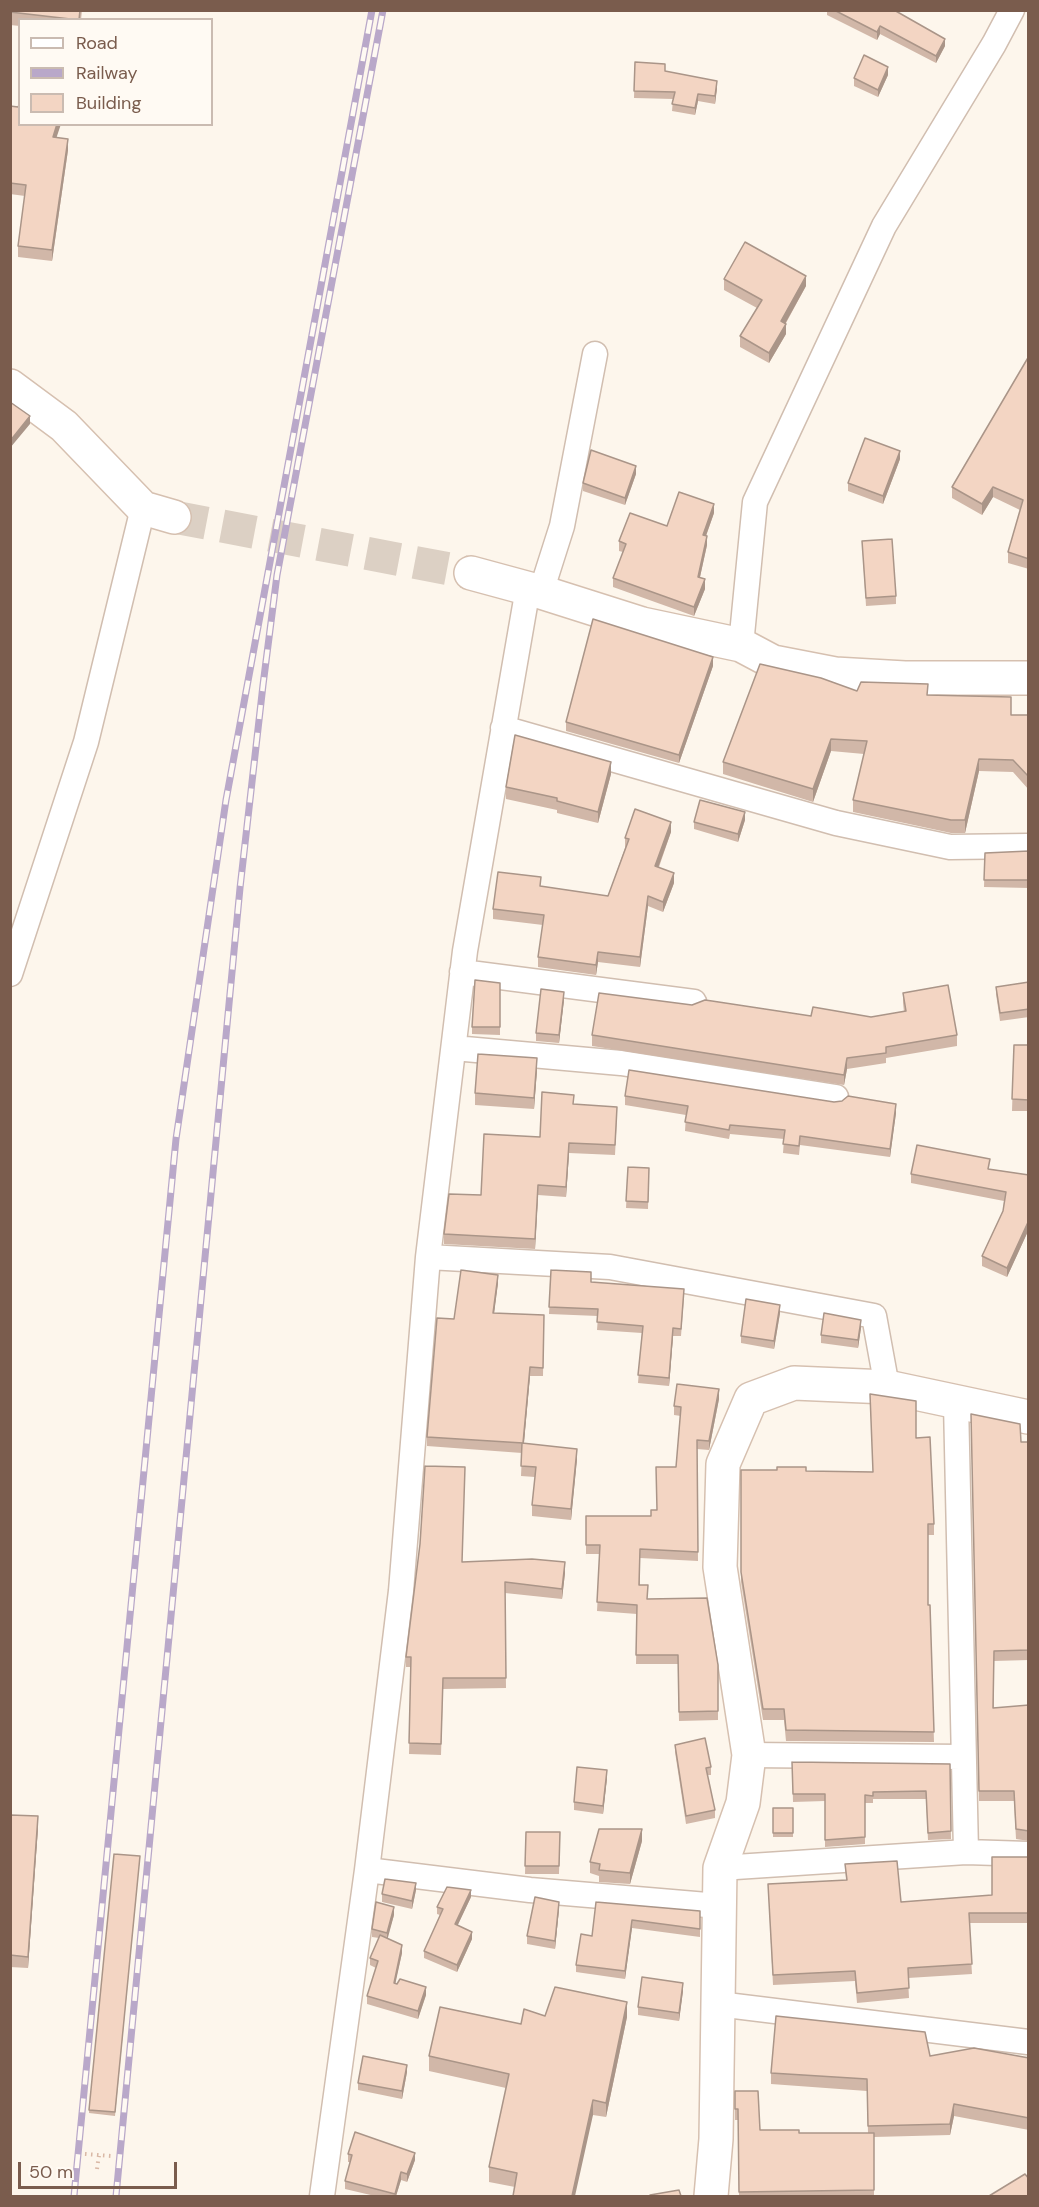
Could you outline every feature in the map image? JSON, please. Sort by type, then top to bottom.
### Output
[{"type":"street","points":[[741,645],[755,502],[884,226],[994,44],[1012,10]]},
{"type":"street","points":[[322,2196],[367,1870],[401,1591],[428,1257],[462,972],[504,728],[534,590],[562,526],[595,354]]},
{"type":"street","points":[[10,386],[64,426],[143,508],[174,517]]},
{"type":"street","points":[[10,974],[86,742],[143,508]]},
{"type":"street","points":[[471,573],[642,624],[741,645],[773,662],[835,674],[905,678],[1029,678]]},
{"type":"street","points":[[504,728],[836,823],[950,847],[1029,846]]},
{"type":"street","points":[[462,972],[694,1002]]},
{"type":"street","points":[[454,1048],[621,1064],[836,1097]]},
{"type":"street","points":[[428,1257],[609,1267],[874,1316],[887,1387]]},
{"type":"street","points":[[711,2196],[716,2139],[720,1868],[743,1803],[749,1755],[720,1567],[723,1464],[751,1399],[795,1383],[887,1387],[1029,1417]]},
{"type":"street","points":[[956,1403],[962,1757],[966,1852]]},
{"type":"street","points":[[749,1755],[962,1757]]},
{"type":"street","points":[[720,1868],[966,1852],[1029,1854]]},
{"type":"street","points":[[367,1870],[530,1890],[719,1906]]},
{"type":"street","points":[[718,2004],[1029,2042]]},
{"type":"path","points":[[85,2154],[111,2156]]},
{"type":"path","points":[[97,2169],[99,2155]]},
{"type":"building","points":[[10,10],[80,10],[79,18],[10,12]]},
{"type":"building","points":[[834,10],[894,10],[945,39],[936,56],[880,26],[877,32]]},
{"type":"building","points":[[864,55],[888,67],[878,90],[854,78]]},
{"type":"building","points":[[635,62],[665,64],[665,71],[717,81],[715,96],[698,94],[695,108],[672,104],[675,92],[634,91]]},
{"type":"building","points":[[10,106],[18,107],[18,126],[56,126],[53,137],[68,139],[52,250],[18,246],[26,185],[10,183]]},
{"type":"building","points":[[745,242],[806,276],[781,321],[786,324],[769,353],[740,336],[762,300],[724,279]]},
{"type":"building","points":[[1029,356],[1029,559],[1008,552],[1023,500],[993,487],[982,504],[952,487]]},
{"type":"building","points":[[10,402],[30,416],[10,441]]},
{"type":"building","points":[[865,438],[900,451],[883,496],[848,483]]},
{"type":"building","points":[[591,450],[636,466],[625,498],[583,483]]},
{"type":"building","points":[[679,492],[714,504],[703,535],[707,536],[698,577],[705,579],[694,607],[613,578],[626,544],[619,541],[630,513],[667,526]]},
{"type":"building","points":[[892,539],[896,596],[866,598],[862,541]]},
{"type":"building","points":[[593,619],[713,657],[679,755],[566,722]]},
{"type":"building","points":[[760,664],[821,678],[857,691],[861,682],[928,684],[927,695],[1011,697],[1011,715],[1029,715],[1029,777],[1013,760],[979,759],[965,820],[951,820],[853,800],[867,741],[831,739],[813,789],[723,762]]},
{"type":"building","points":[[515,735],[611,762],[598,812],[557,801],[557,798],[506,787]]},
{"type":"building","points":[[700,800],[745,812],[738,834],[694,822]]},
{"type":"building","points":[[635,809],[671,822],[655,866],[674,873],[663,902],[648,896],[640,957],[598,952],[596,965],[538,957],[544,915],[493,909],[498,872],[541,877],[540,886],[608,896],[629,839],[625,838]]},
{"type":"building","points":[[1029,851],[1029,880],[984,880],[985,853]]},
{"type":"building","points":[[475,980],[500,983],[500,1027],[472,1027]]},
{"type":"building","points":[[1029,982],[1029,1009],[1000,1013],[996,987]]},
{"type":"building","points":[[948,985],[957,1035],[886,1047],[886,1053],[847,1058],[844,1075],[592,1035],[599,993],[692,1005],[705,1000],[811,1016],[813,1007],[871,1017],[906,1011],[903,993]]},
{"type":"building","points":[[541,989],[564,992],[559,1035],[536,1033]]},
{"type":"building","points":[[1014,1045],[1029,1045],[1029,1100],[1012,1099]]},
{"type":"building","points":[[478,1054],[537,1058],[534,1098],[475,1093]]},
{"type":"building","points":[[629,1070],[834,1102],[842,1101],[848,1096],[896,1104],[890,1149],[800,1136],[799,1146],[783,1144],[785,1130],[730,1125],[729,1130],[685,1122],[688,1106],[625,1096]]},
{"type":"building","points":[[542,1092],[574,1095],[573,1104],[617,1107],[615,1145],[569,1143],[566,1187],[538,1185],[535,1239],[444,1234],[449,1194],[481,1195],[484,1134],[540,1137]]},
{"type":"building","points":[[917,1145],[990,1159],[988,1169],[1029,1175],[1029,1220],[1007,1268],[982,1256],[1003,1211],[1006,1192],[911,1174]]},
{"type":"building","points":[[628,1167],[649,1168],[648,1202],[626,1201]]},
{"type":"building","points":[[461,1270],[498,1275],[493,1313],[544,1315],[543,1368],[530,1367],[523,1443],[427,1437],[437,1318],[454,1319]]},
{"type":"building","points":[[551,1270],[591,1272],[591,1282],[684,1289],[681,1329],[673,1328],[669,1378],[638,1375],[643,1326],[597,1322],[598,1309],[549,1307]]},
{"type":"building","points":[[746,1299],[780,1305],[774,1341],[741,1336]]},
{"type":"building","points":[[824,1313],[861,1320],[858,1340],[821,1335]]},
{"type":"building","points":[[677,1384],[719,1389],[709,1441],[697,1440],[698,1552],[640,1549],[639,1585],[648,1585],[647,1599],[707,1598],[718,1665],[718,1711],[679,1712],[678,1655],[636,1655],[637,1605],[597,1602],[600,1545],[586,1545],[586,1516],[651,1516],[651,1510],[657,1510],[656,1467],[676,1467],[681,1407],[674,1406]]},
{"type":"building","points":[[870,1394],[916,1401],[916,1438],[930,1437],[934,1524],[928,1524],[928,1605],[930,1605],[934,1732],[786,1730],[784,1709],[763,1709],[741,1572],[741,1470],[806,1467],[806,1471],[873,1472]]},
{"type":"building","points":[[971,1414],[1020,1424],[1021,1442],[1029,1442],[1029,1650],[994,1651],[993,1708],[1029,1705],[1029,1831],[1016,1829],[1014,1791],[979,1791]]},
{"type":"building","points":[[522,1443],[577,1449],[571,1509],[532,1505],[536,1467],[521,1466]]},
{"type":"building","points":[[425,1466],[465,1467],[462,1562],[532,1559],[565,1562],[562,1589],[505,1582],[506,1678],[443,1678],[441,1744],[409,1743],[411,1657],[406,1657],[420,1544]]},
{"type":"building","points":[[705,1738],[711,1767],[706,1768],[715,1810],[686,1816],[675,1745]]},
{"type":"building","points":[[792,1762],[950,1764],[951,1831],[928,1833],[926,1791],[873,1792],[873,1796],[865,1795],[865,1837],[825,1840],[825,1794],[793,1794]]},
{"type":"building","points":[[577,1767],[607,1770],[603,1806],[574,1802]]},
{"type":"building","points":[[773,1808],[793,1808],[793,1833],[773,1833]]},
{"type":"building","points":[[10,1815],[38,1816],[28,1957],[10,1955]]},
{"type":"building","points":[[599,1829],[642,1829],[630,1873],[599,1870],[600,1864],[590,1862]]},
{"type":"building","points":[[526,1832],[560,1832],[559,1866],[525,1866]]},
{"type":"building","points":[[114,1854],[140,1856],[115,2112],[89,2110]]},
{"type":"building","points":[[992,1857],[1029,1857],[1029,1913],[969,1913],[972,1964],[908,1968],[909,1988],[857,1993],[855,1971],[773,1975],[768,1884],[847,1880],[845,1864],[897,1861],[901,1902],[992,1895]]},
{"type":"building","points":[[385,1879],[416,1883],[412,1901],[382,1894]]},
{"type":"building","points":[[447,1887],[471,1890],[455,1924],[472,1932],[457,1965],[424,1951],[443,1909],[437,1907]]},
{"type":"building","points":[[535,1897],[559,1902],[555,1941],[527,1936]]},
{"type":"building","points":[[376,1902],[394,1907],[387,1933],[372,1929]]},
{"type":"building","points":[[596,1902],[700,1911],[700,1929],[632,1920],[625,1971],[576,1965],[581,1934],[592,1936]]},
{"type":"building","points":[[380,1935],[402,1945],[394,1983],[397,1984],[400,1979],[426,1987],[418,2011],[367,1996],[378,1961],[370,1958]]},
{"type":"building","points":[[642,1977],[683,1983],[679,2013],[638,2007]]},
{"type":"building","points":[[555,1987],[627,2002],[606,2103],[593,2100],[572,2196],[513,2196],[517,2173],[489,2167],[509,2074],[429,2056],[440,2007],[521,2024],[524,2009],[545,2016]]},
{"type":"building","points":[[776,2016],[925,2032],[930,2056],[974,2048],[1029,2058],[1029,2118],[954,2104],[950,2124],[868,2126],[867,2079],[771,2073]]},
{"type":"building","points":[[363,2056],[407,2065],[402,2091],[358,2083]]},
{"type":"building","points":[[735,2091],[758,2091],[760,2130],[799,2130],[799,2133],[874,2133],[874,2190],[739,2192],[738,2109],[735,2109]]},
{"type":"building","points":[[355,2132],[415,2153],[407,2174],[401,2172],[395,2194],[345,2181],[352,2155],[348,2154]]},
{"type":"building","points":[[1025,2174],[1029,2179],[1029,2196],[989,2196]]},
{"type":"building","points":[[679,2190],[681,2196],[650,2196],[650,2195]]},
{"type":"tunnel","points":[[174,517],[471,573]]},
{"type":"railway","points":[[74,2196],[176,1139],[226,800],[372,10]]},
{"type":"railway","points":[[116,2196],[240,888],[263,685],[277,575],[383,10]]}]
